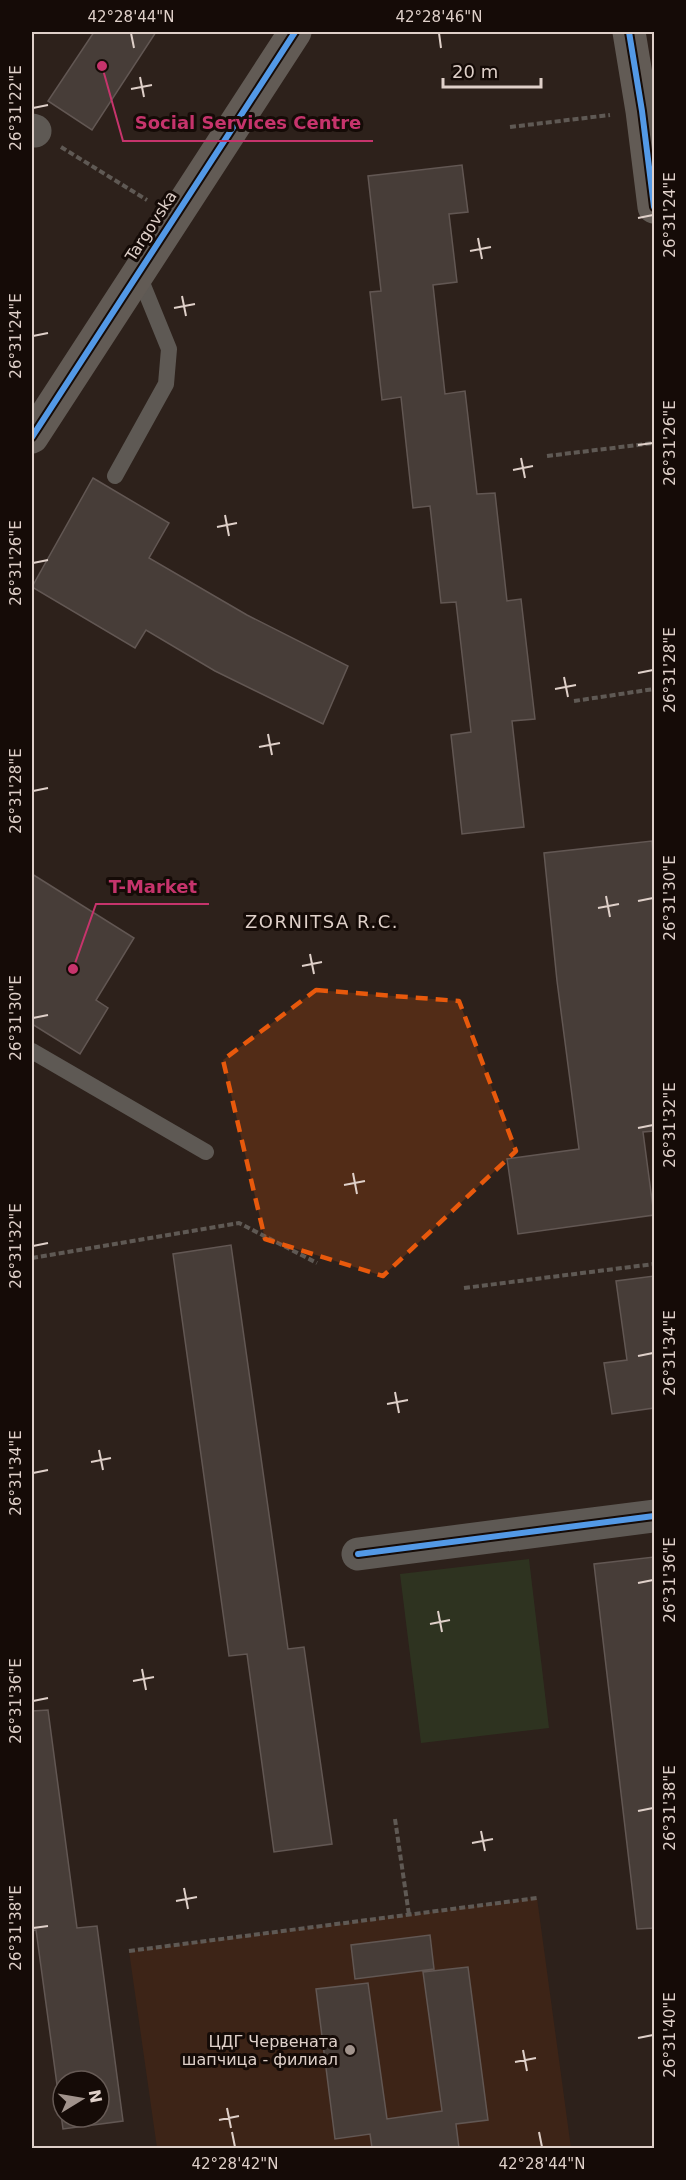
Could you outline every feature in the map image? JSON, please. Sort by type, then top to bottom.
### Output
[{"type":"street","name":"Targovska","points":[[32,437],[294,32]]},
{"type":"street","points":[[629,32],[654,207]]},
{"type":"street","points":[[358,1554],[654,1516]]},
{"type":"lane","points":[[114,476],[166,384],[169,349],[137,272]]},
{"type":"lane","points":[[32,1051],[206,1152]]},
{"type":"path","points":[[510,127],[642,111]]},
{"type":"path","points":[[33,130],[173,216]]},
{"type":"path","points":[[547,456],[654,443]]},
{"type":"path","points":[[574,701],[654,689]]},
{"type":"path","points":[[32,1258],[239,1223],[317,1263]]},
{"type":"path","points":[[464,1288],[654,1264]]},
{"type":"path","points":[[395,1819],[409,1915]]},
{"type":"path","points":[[129,1951],[537,1898]]},
{"type":"highlighted area","points":[[316,990],[459,1001],[516,1151],[383,1276],[265,1239],[223,1060]]},
{"type":"shaded area","name":"ЦДГ Червената шапчица - филиал","points":[[537,1898],[571,2148],[157,2148],[129,1951]]},
{"type":"green space","points":[[529,1559],[549,1728],[421,1743],[400,1574]]},
{"type":"building","points":[[94,32],[156,32],[92,130],[48,101]]},
{"type":"building","points":[[462,165],[468,212],[449,214],[457,282],[433,285],[445,394],[465,391],[477,494],[495,493],[507,601],[521,599],[535,719],[512,721],[524,827],[462,834],[451,735],[471,732],[456,602],[441,603],[430,506],[413,508],[401,397],[382,400],[370,292],[381,291],[368,176]]},
{"type":"building","points":[[93,478],[169,523],[149,558],[247,615],[348,666],[323,724],[215,671],[146,630],[135,648],[32,587]]},
{"type":"building","points":[[652,841],[654,866],[654,1131],[643,1132],[654,1215],[518,1234],[507,1159],[579,1149],[557,981],[544,853]]},
{"type":"building","points":[[32,874],[134,938],[96,1000],[108,1008],[80,1054],[32,1024]]},
{"type":"building","points":[[231,1245],[288,1649],[304,1647],[332,1844],[274,1852],[247,1654],[229,1656],[173,1254]]},
{"type":"building","points":[[654,1276],[654,1408],[612,1414],[604,1363],[627,1360],[616,1281]]},
{"type":"building","points":[[654,1557],[654,1928],[637,1929],[594,1564]]},
{"type":"building","points":[[48,1710],[77,1928],[97,1926],[123,2121],[111,2123],[111,2069],[55,2069],[36,1930],[32,1931],[32,1711]]},
{"type":"building","points":[[430,1935],[434,1969],[355,1979],[351,1945]]},
{"type":"building","points":[[468,1967],[488,2120],[456,2124],[459,2148],[372,2148],[370,2134],[335,2139],[316,1989],[368,1983],[387,2119],[442,2111],[423,1972]]},
{"type":"cycle path","points":[[32,437],[295,32]]},
{"type":"cycle path","points":[[629,32],[654,207]]},
{"type":"cycle path","points":[[358,1554],[654,1516]]},
{"type":"place","name":"Social Services Centre","points":[[102,66]]},
{"type":"place","name":"T-Market","points":[[73,969]]},
{"type":"place","name":"ЦДГ Червената шапчица - филиал","points":[[350,2050]]},
{"type":"district","name":"ZORNITSA R.C.","points":[[322,921]]}]
